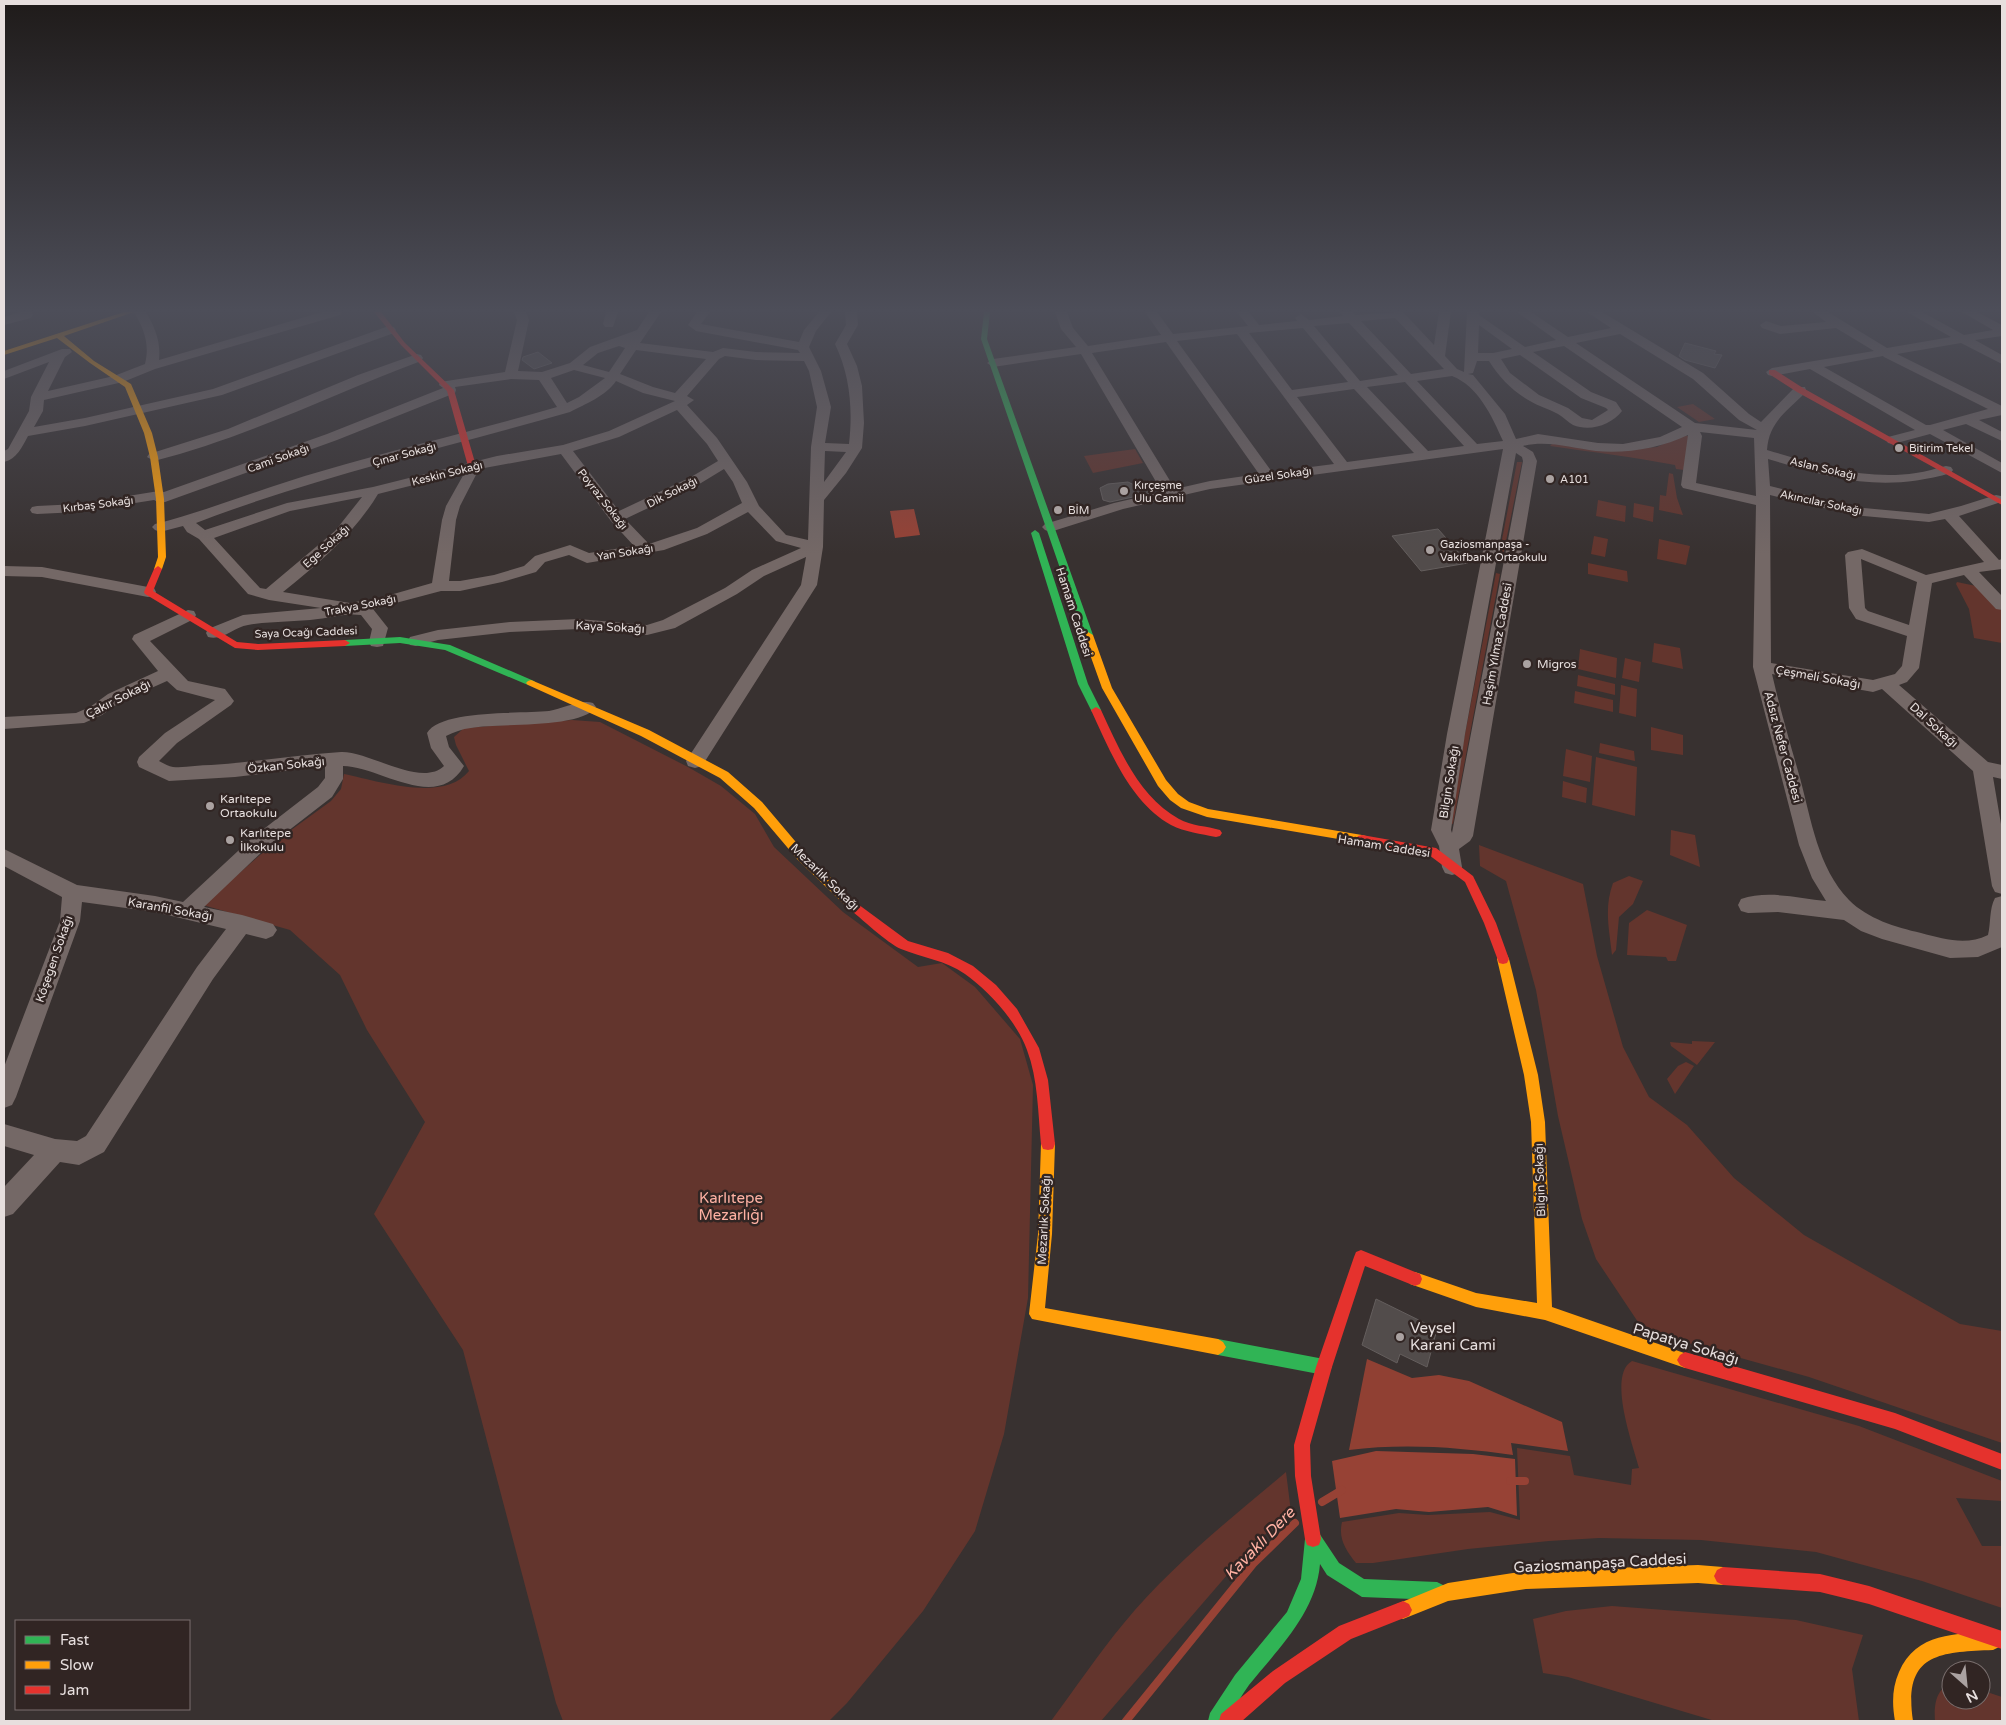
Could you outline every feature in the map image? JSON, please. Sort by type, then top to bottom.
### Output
[{"type":"main road","points":[[131,392],[148,433],[154,457],[159,497],[162,557],[148,592]]},
{"type":"main road","points":[[449,392],[472,466]]},
{"type":"main road","name":"Hamam Caddesi","points":[[993,392],[997,410]]},
{"type":"main road","name":"Hamam Caddesi","points":[[998,392],[1050,527],[1107,688],[1162,784],[1174,798],[1194,810],[1208,814],[1432,851],[1444,868]]},
{"type":"main road","points":[[1805,392],[1893,440],[1999,501]]},
{"type":"main road","name":"Hamam Caddesi","points":[[1050,527],[1034,526],[1052,590],[1083,684],[1107,734],[1140,792],[1158,811],[1177,823],[1230,836]]},
{"type":"main road","points":[[1042,554],[1059,552]]},
{"type":"main road","name":"Saya Ocağı Caddesi","points":[[148,592],[188,615],[235,646],[258,647],[400,640],[447,647],[645,733],[695,760]]},
{"type":"main road","name":"Mezarlık Sokağı","points":[[695,760],[724,775],[741,788],[758,805],[808,864],[841,896],[875,924],[904,945],[944,957],[969,970],[992,990],[1013,1013],[1033,1048],[1041,1080],[1048,1138],[1045,1234],[1037,1314],[1324,1367]]},
{"type":"main road","name":"Bilgin Sokağı","points":[[1444,868],[1469,879],[1490,923],[1503,956],[1530,1066],[1538,1122],[1544,1312]]},
{"type":"main road","name":"Papatya Sokağı","points":[[1324,1367],[1361,1257],[1426,1283],[1476,1300],[1544,1312],[1689,1362],[1895,1421],[2002,1462]]},
{"type":"main road","points":[[1216,1721],[1242,1681],[1293,1618],[1310,1579],[1313,1538],[1302,1476],[1302,1445],[1324,1367]]},
{"type":"main road","points":[[1313,1538],[1333,1568],[1362,1588],[1448,1592]]},
{"type":"main road","name":"Gaziosmanpaşa Caddesi","points":[[1228,1721],[1279,1677],[1345,1632],[1448,1592],[1526,1580],[1698,1574],[1820,1583],[1869,1595],[2002,1640]]},
{"type":"main road","points":[[1904,1721],[1901,1714],[1903,1681],[1914,1664],[1929,1649],[1951,1644],[2002,1640]]},
{"type":"street","points":[[4,458],[13,451],[36,410],[40,392]]},
{"type":"street","points":[[38,396],[56,392]]},
{"type":"street","points":[[23,433],[138,411],[209,392]]},
{"type":"street","points":[[154,457],[234,432],[328,392]]},
{"type":"street","name":"Cami Sokağı","points":[[159,497],[332,437],[434,392]]},
{"type":"street","points":[[554,392],[565,409]]},
{"type":"street","name":"Çınar Sokağı","points":[[188,521],[234,502],[565,409],[595,392]]},
{"type":"street","points":[[656,392],[681,401],[712,441],[740,482],[750,504],[781,538],[815,547]]},
{"type":"street","points":[[681,401],[687,392]]},
{"type":"street","points":[[695,760],[810,585],[815,547],[818,446],[824,407],[820,392]]},
{"type":"street","points":[[816,500],[846,465],[855,448],[857,412],[856,392]]},
{"type":"street","points":[[1110,392],[1170,493]]},
{"type":"street","points":[[1207,392],[1267,476]]},
{"type":"street","points":[[1289,394],[1302,392]]},
{"type":"street","points":[[1364,392],[1424,456]]},
{"type":"street","points":[[1420,392],[1474,449]]},
{"type":"street","points":[[1480,392],[1498,414],[1511,444]]},
{"type":"street","points":[[1526,392],[1534,398],[1563,411],[1578,422],[1594,424],[1615,411],[1611,405],[1582,392]]},
{"type":"street","points":[[1642,392],[1692,427],[1762,439]]},
{"type":"street","points":[[1717,392],[1744,417],[1762,439]]},
{"type":"street","points":[[1762,439],[1768,422],[1798,392]]},
{"type":"street","points":[[1860,392],[1922,428],[1933,430],[2002,469]]},
{"type":"street","points":[[1964,392],[2001,411]]},
{"type":"street","points":[[1289,394],[1343,466]]},
{"type":"street","name":"Keskin Sokağı","points":[[204,536],[287,507],[374,491],[472,466],[565,449],[614,434],[681,401]]},
{"type":"street","points":[[1893,440],[2001,411]]},
{"type":"street","points":[[1969,420],[2002,438]]},
{"type":"street","name":"Güzel Sokağı","points":[[1050,527],[1170,493],[1267,476],[1511,444],[1538,438],[1598,447],[1623,448],[1649,444],[1681,433],[1692,427]]},
{"type":"street","name":"Akıncılar Sokağı","points":[[1692,427],[1695,436],[1688,485],[1705,490],[1763,496],[1853,511],[1929,518],[1999,501]]},
{"type":"street","name":"Aslan Sokağı","points":[[1762,439],[1842,474],[1863,478],[1892,480],[1913,478],[1946,470]]},
{"type":"street","name":"Adsız Nefer Caddesi","points":[[1762,439],[1762,667],[1809,843],[1825,881],[1835,897],[1850,912],[1881,931],[1938,947],[1965,951],[1984,948],[1997,940],[2002,920],[2002,904]]},
{"type":"street","name":"Bilgin Sokağı","points":[[1444,868],[1450,846],[1441,830],[1456,734],[1511,444]]},
{"type":"street","name":"Haşim Yılmaz Caddesi","points":[[1450,846],[1463,836],[1530,461],[1528,455],[1511,444]]},
{"type":"street","points":[[818,446],[855,448]]},
{"type":"street","name":"Poyraz Sokağı","points":[[565,449],[616,518],[644,548]]},
{"type":"street","name":"Dik Sokağı","points":[[616,518],[696,480],[726,462]]},
{"type":"street","points":[[440,586],[449,520],[453,506],[472,472],[472,466]]},
{"type":"street","name":"Ege Sokağı","points":[[269,594],[345,530],[365,507],[374,491]]},
{"type":"street","name":"Kırbaş Sokağı","points":[[37,510],[78,508],[159,497]]},
{"type":"street","name":"Yan Sokağı","points":[[440,586],[460,586],[496,579],[530,569],[540,559],[570,550],[587,558],[660,547],[683,540],[702,531],[750,504]]},
{"type":"street","points":[[1948,513],[1998,564]]},
{"type":"street","points":[[160,527],[188,521],[192,529],[204,536],[254,591],[366,611],[380,628],[377,642]]},
{"type":"street","name":"Kaya Sokağı","points":[[416,641],[438,635],[510,627],[579,624],[647,630],[669,624],[731,591],[758,572],[815,547]]},
{"type":"street","points":[[1917,634],[1862,616],[1857,608],[1852,555],[1862,554],[1925,580],[1967,569],[1998,564]]},
{"type":"street","points":[[1489,566],[1510,570]]},
{"type":"street","points":[[1967,569],[2002,605]]},
{"type":"street","points":[[4,572],[42,572],[148,592]]},
{"type":"street","name":"Çeşmeli Sokağı","points":[[1762,667],[1873,686],[1901,678],[1910,668],[1925,580]]},
{"type":"street","name":"Trakya Sokağı","points":[[214,632],[243,620],[318,614],[384,602],[440,586]]},
{"type":"street","points":[[171,672],[158,661],[140,639],[188,615]]},
{"type":"street","name":"Çakır Sokağı","points":[[4,723],[78,719],[96,711],[114,698],[171,672]]},
{"type":"street","name":"Özkan Sokağı","points":[[171,672],[184,686],[218,693],[225,701],[171,738],[146,762],[154,768],[169,774],[331,760],[335,769],[334,779],[325,792],[259,843],[187,911]]},
{"type":"street","name":"Dal Sokağı","points":[[1886,683],[1982,768]]},
{"type":"street","points":[[331,760],[344,758],[417,779],[436,780],[451,772],[455,766],[440,751],[437,742],[436,733],[449,726],[495,719],[541,718],[572,714],[587,707]]},
{"type":"street","points":[[2002,772],[1982,768],[2002,886]]},
{"type":"street","points":[[4,857],[73,893]]},
{"type":"street","name":"Karanfil Sokağı","points":[[73,893],[187,911],[266,930]]},
{"type":"street","name":"Köşegen Sokağı","points":[[4,1097],[70,921],[73,893]]},
{"type":"street","points":[[1748,905],[1778,904],[1850,912]]},
{"type":"street","points":[[4,1135],[55,1150],[79,1153],[95,1144],[205,973],[242,923]]},
{"type":"street","points":[[4,1205],[55,1150]]},
{"type":"green space","points":[[1693,404],[1715,419],[1699,422],[1677,407]]},
{"type":"green space","points":[[1680,436],[1689,436],[1684,470],[1676,469],[1675,465],[1659,462],[1550,446],[1554,442],[1635,449],[1657,447]]},
{"type":"green space","points":[[1135,449],[1143,463],[1093,473],[1084,456]]},
{"type":"green space","points":[[1517,462],[1522,462],[1502,561],[1498,560]]},
{"type":"green space","points":[[1669,473],[1673,474],[1677,498],[1683,515],[1659,510],[1660,495],[1666,496]]},
{"type":"green space","points":[[1598,500],[1626,506],[1625,522],[1596,516]]},
{"type":"green space","points":[[1634,503],[1654,507],[1653,522],[1633,517]]},
{"type":"green space","points":[[1594,536],[1608,539],[1605,557],[1591,554]]},
{"type":"green space","points":[[1659,539],[1690,546],[1686,565],[1657,559]]},
{"type":"green space","points":[[1588,563],[1627,571],[1628,582],[1588,574]]},
{"type":"green space","points":[[1496,573],[1500,574],[1453,824],[1448,822]]},
{"type":"green space","points":[[1957,582],[1976,586],[2002,611],[2002,643],[1974,638],[1969,609],[1956,584]]},
{"type":"green space","points":[[1654,643],[1680,648],[1683,669],[1652,662]]},
{"type":"green space","points":[[1580,649],[1617,658],[1616,678],[1578,669]]},
{"type":"green space","points":[[1625,658],[1641,662],[1639,682],[1622,678]]},
{"type":"green space","points":[[1578,675],[1615,684],[1615,695],[1577,686]]},
{"type":"green space","points":[[1621,685],[1637,689],[1636,717],[1619,713]]},
{"type":"green space","points":[[1575,691],[1613,700],[1613,712],[1574,703]]},
{"type":"green space","name":"Karlıtepe Mezarlığı","points":[[572,720],[600,722],[721,786],[755,814],[774,847],[843,912],[918,967],[942,963],[975,987],[1020,1039],[1033,1085],[1028,1298],[1004,1434],[975,1531],[923,1611],[847,1703],[829,1721],[563,1721],[556,1703],[463,1350],[374,1214],[425,1122],[367,1030],[340,975],[290,930],[203,905],[276,841],[331,801],[341,789],[344,774],[392,785],[427,788],[444,786],[458,781],[469,771],[454,737],[464,728]]},
{"type":"green space","points":[[1651,727],[1683,735],[1683,755],[1651,750]]},
{"type":"green space","points":[[1600,743],[1634,751],[1635,761],[1599,753]]},
{"type":"green space","points":[[1566,749],[1592,756],[1590,782],[1563,776]]},
{"type":"green space","points":[[1596,757],[1637,767],[1635,816],[1592,805]]},
{"type":"green space","points":[[1563,781],[1587,788],[1586,803],[1562,797]]},
{"type":"green space","points":[[1671,830],[1695,835],[1700,867],[1670,855]]},
{"type":"green space","points":[[1479,845],[1583,884],[1597,956],[1623,1047],[1649,1097],[1687,1125],[1734,1178],[1804,1235],[1960,1324],[2002,1331],[2002,1443],[1809,1377],[1644,1331],[1596,1259],[1582,1219],[1558,1116],[1536,990],[1506,881],[1480,866]]},
{"type":"green space","points":[[1629,876],[1643,881],[1633,904],[1619,917],[1616,950],[1612,955],[1608,918],[1610,892],[1613,883]]},
{"type":"green space","points":[[1647,910],[1687,925],[1676,961],[1668,961],[1666,957],[1627,955],[1629,923]]},
{"type":"green space","points":[[1692,1041],[1715,1042],[1697,1065],[1671,1046],[1670,1042],[1692,1044]]},
{"type":"green space","points":[[1686,1062],[1694,1066],[1675,1094],[1667,1079],[1678,1066]]},
{"type":"green space","points":[[1632,1361],[1859,1426],[2002,1481],[2002,1501],[1956,1498],[1982,1546],[2002,1546],[2002,1608],[1922,1581],[1816,1552],[1701,1540],[1599,1538],[1549,1541],[1468,1549],[1373,1563],[1356,1563],[1349,1554],[1342,1539],[1342,1522],[1399,1513],[1428,1515],[1490,1512],[1520,1520],[1517,1448],[1570,1456],[1574,1475],[1631,1485],[1632,1469],[1639,1468],[1624,1411],[1622,1380],[1625,1369]]},
{"type":"green space","points":[[1286,1472],[1291,1512],[1253,1545],[1101,1721],[1051,1721],[1105,1647],[1142,1602],[1202,1544]]},
{"type":"green space","points":[[1612,1606],[1796,1620],[1863,1635],[1852,1669],[1859,1721],[1715,1721],[1568,1677],[1543,1673],[1533,1619],[1566,1611]]},
{"type":"green space","points":[[1941,1691],[1941,1710],[1991,1710],[1991,1693],[2002,1697],[2002,1721],[1935,1721],[1935,1704]]},
{"type":"shaded area","points":[[914,509],[920,535],[895,538],[890,511]]},
{"type":"shaded area","points":[[1367,1359],[1412,1378],[1439,1375],[1469,1381],[1562,1422],[1568,1451],[1511,1443],[1513,1455],[1410,1446],[1349,1450]]},
{"type":"shaded area","points":[[1376,1451],[1473,1454],[1515,1459],[1517,1516],[1488,1507],[1429,1512],[1396,1509],[1340,1518],[1332,1461]]},
{"type":"building","name":"Kırçeşme Ulu Camii","points":[[1128,482],[1151,493],[1110,502],[1103,500],[1100,488],[1108,484]]},
{"type":"building","name":"Gaziosmanpaşa - Vakıfbank Ortaokulu","points":[[1438,529],[1468,563],[1421,571],[1392,536]]},
{"type":"building","name":"Veysel Karani Cami","points":[[1376,1299],[1437,1329],[1427,1367],[1400,1354],[1397,1363],[1362,1345]]},
{"type":"waterway","name":"Kavaklı Dere","points":[[1510,1481],[1525,1481]]},
{"type":"waterway","name":"Kavaklı Dere","points":[[1322,1502],[1342,1490]]},
{"type":"waterway","name":"Kavaklı Dere","points":[[1126,1721],[1253,1564],[1295,1523]]},
{"type":"traffic: fast","points":[[1003,392],[1088,635]]},
{"type":"traffic: fast","points":[[1035,533],[1083,684],[1096,710]]},
{"type":"traffic: fast","points":[[345,643],[400,640],[447,647],[531,683]]},
{"type":"traffic: fast","points":[[1218,1347],[1324,1367]]},
{"type":"traffic: fast","points":[[1217,1720],[1241,1681],[1293,1618],[1310,1579],[1313,1539],[1333,1569],[1362,1588],[1437,1591]]},
{"type":"traffic: slow","points":[[131,392],[148,433],[154,457],[160,499],[162,557],[158,569]]},
{"type":"traffic: slow","points":[[1088,635],[1107,688],[1162,783],[1174,797],[1185,805],[1207,813],[1362,839]]},
{"type":"traffic: slow","points":[[531,683],[645,733],[724,775],[758,805],[802,857],[851,904]]},
{"type":"traffic: slow","points":[[1503,959],[1531,1075],[1538,1122],[1545,1312]]},
{"type":"traffic: slow","points":[[1048,1144],[1045,1234],[1037,1314],[1218,1347]]},
{"type":"traffic: slow","points":[[1415,1279],[1476,1300],[1545,1312],[1685,1360]]},
{"type":"traffic: slow","points":[[1403,1610],[1448,1592],[1526,1580],[1698,1574],[1723,1576]]},
{"type":"traffic: slow","points":[[1904,1721],[1902,1711],[1903,1689],[1910,1668],[1916,1660],[1924,1653],[1941,1646],[1993,1641]]},
{"type":"traffic: jam","points":[[451,392],[472,466]]},
{"type":"traffic: jam","points":[[1804,392],[2002,503]]},
{"type":"traffic: jam","points":[[158,569],[148,592],[235,645],[258,647],[345,643]]},
{"type":"traffic: jam","points":[[1096,710],[1119,757],[1149,801],[1175,822],[1216,833]]},
{"type":"traffic: jam","points":[[1362,839],[1432,851],[1469,879],[1490,923],[1503,959]]},
{"type":"traffic: jam","points":[[851,904],[904,945],[944,957],[969,970],[992,989],[1013,1013],[1033,1048],[1041,1080],[1048,1144]]},
{"type":"traffic: jam","points":[[1313,1539],[1303,1476],[1302,1445],[1324,1367],[1361,1257],[1415,1279]]},
{"type":"traffic: jam","points":[[1685,1360],[1895,1421],[2002,1462]]},
{"type":"traffic: jam","points":[[1723,1576],[1820,1583],[1869,1595],[2002,1640]]},
{"type":"traffic: jam","points":[[1228,1721],[1279,1677],[1345,1632],[1403,1610]]},
{"type":"place","name":"Bitirim Tekel","points":[[1899,448]]},
{"type":"place","name":"A101","points":[[1550,479]]},
{"type":"place","name":"Kırçeşme Ulu Camii","points":[[1124,491]]},
{"type":"place","name":"BİM","points":[[1058,510]]},
{"type":"place","name":"Gaziosmanpaşa - Vakıfbank Ortaokulu","points":[[1430,550]]},
{"type":"place","name":"Migros","points":[[1527,664]]},
{"type":"place","name":"Karlıtepe Ortaokulu","points":[[210,806]]},
{"type":"place","name":"Karlıtepe İlkokulu","points":[[230,840]]},
{"type":"place","name":"Veysel Karani Cami","points":[[1400,1337]]}]
